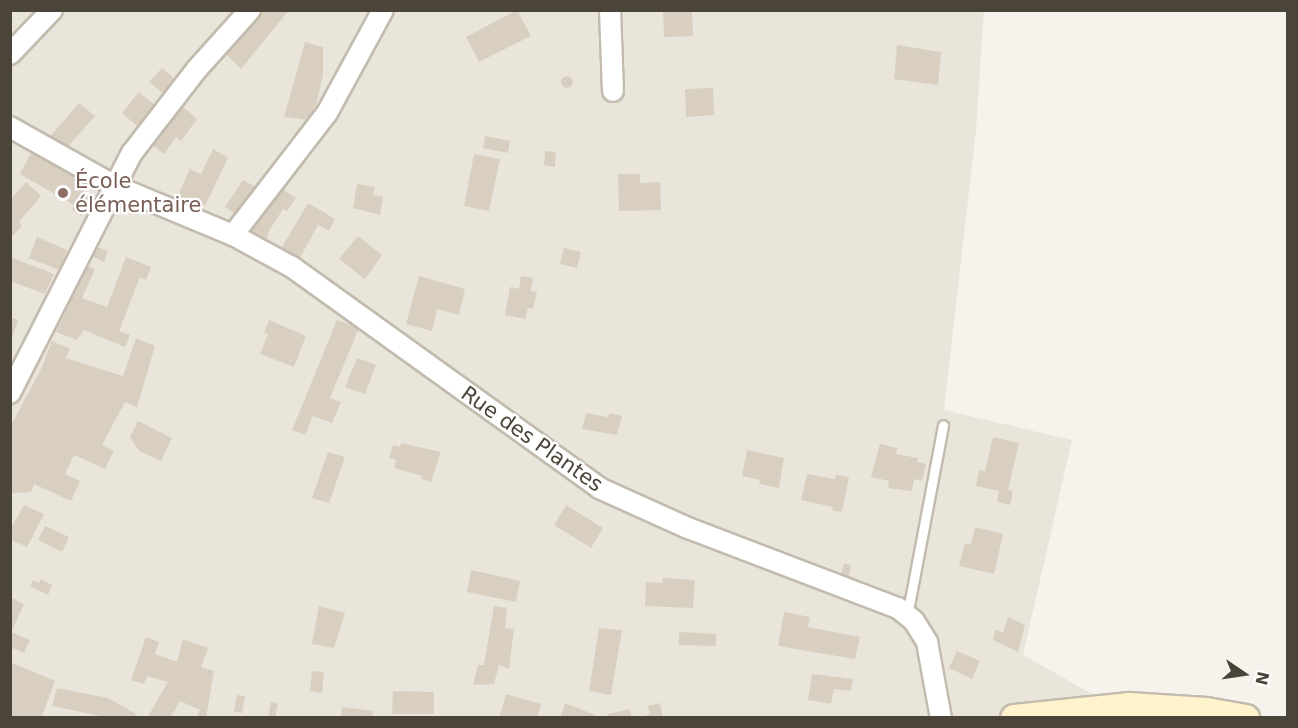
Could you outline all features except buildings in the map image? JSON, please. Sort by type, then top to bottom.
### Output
[{"type":"main road","points":[[1014,717],[1129,706],[1206,711],[1245,717]]},
{"type":"street","points":[[10,54],[52,10]]},
{"type":"street","points":[[10,393],[132,153],[197,69],[250,10]]},
{"type":"street","points":[[233,235],[327,112],[384,10]]},
{"type":"street","points":[[610,10],[613,91]]},
{"type":"street","name":"Rue des Plantes","points":[[10,127],[115,186],[233,235],[292,267],[599,488],[688,528],[898,608],[927,642],[941,717]]},
{"type":"lane","points":[[907,616],[943,425]]},
{"type":"shaded area","points":[[10,11],[984,11],[976,130],[944,410],[1072,440],[1023,655],[1133,717],[11,717]]},
{"type":"place","name":"École élémentaire","points":[[63,193]]}]
